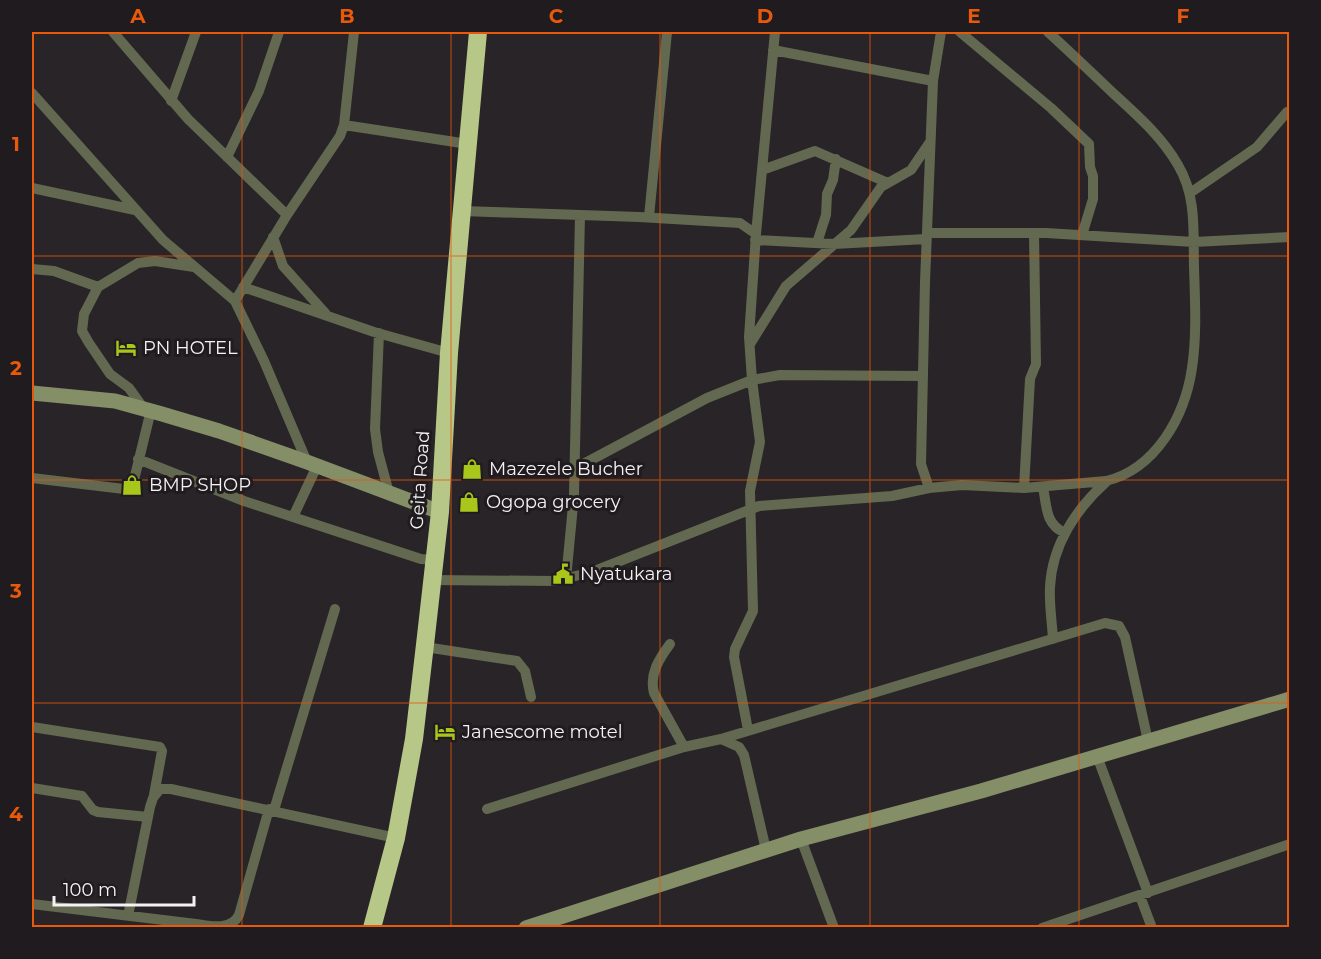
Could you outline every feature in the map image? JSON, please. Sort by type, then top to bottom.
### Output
[{"type":"highway","name":"Geita Road","points":[[372,927],[396,838],[414,740],[440,512],[449,353],[478,32]]},
{"type":"main road","points":[[32,393],[74,395],[115,401],[147,410],[219,431],[440,512]]},
{"type":"main road","points":[[526,927],[801,839],[981,791],[1290,699]]},
{"type":"street","points":[[113,32],[171,101],[287,214]]},
{"type":"street","points":[[171,101],[196,32]]},
{"type":"street","points":[[227,157],[259,91],[279,32]]},
{"type":"street","points":[[235,301],[287,214],[333,149],[344,125],[354,32]]},
{"type":"street","points":[[649,218],[667,32]]},
{"type":"street","points":[[766,850],[741,750],[745,732],[734,657],[735,649],[753,613],[750,491],[760,442],[749,347],[756,237],[775,32]]},
{"type":"street","points":[[929,488],[921,464],[923,376],[933,81],[941,32]]},
{"type":"street","points":[[960,32],[1051,108],[1089,144],[1093,199],[1082,235]]},
{"type":"street","points":[[431,580],[566,579],[592,572],[751,508],[892,496],[929,488],[969,485],[1024,488],[1106,482],[1135,470],[1150,457],[1167,435],[1183,404],[1192,368],[1194,215],[1190,193],[1186,180],[1168,148],[1144,121],[1048,32]]},
{"type":"street","points":[[773,50],[933,81]]},
{"type":"street","points":[[32,93],[163,240],[235,301],[312,464],[293,517]]},
{"type":"street","points":[[1190,193],[1257,147],[1287,112]]},
{"type":"street","points":[[344,125],[468,144]]},
{"type":"street","points":[[749,347],[786,285],[850,230],[878,190],[911,170],[930,142]]},
{"type":"street","points":[[762,170],[812,151],[836,159],[888,183]]},
{"type":"street","points":[[817,243],[826,215],[827,194],[833,180],[836,159]]},
{"type":"street","points":[[32,188],[135,210]]},
{"type":"street","points":[[462,211],[740,223],[756,237],[834,244],[927,236],[1034,233],[1194,242],[1290,237]]},
{"type":"street","points":[[566,579],[574,495],[580,215]]},
{"type":"street","points":[[1024,488],[1030,379],[1036,364],[1034,233]]},
{"type":"street","points":[[273,237],[283,266],[327,315]]},
{"type":"street","points":[[32,478],[124,489],[130,487],[134,480],[147,410],[129,388],[110,374],[82,331],[84,315],[98,287],[138,263],[155,261],[194,267]]},
{"type":"street","points":[[32,269],[54,271],[98,287]]},
{"type":"street","points":[[243,287],[379,333],[449,353]]},
{"type":"street","points":[[379,333],[375,429],[378,452],[389,494]]},
{"type":"street","points":[[574,469],[707,398],[752,380],[780,375],[923,376]]},
{"type":"street","points":[[138,459],[244,501],[421,559],[434,560]]},
{"type":"street","points":[[1053,639],[1051,581],[1056,556],[1076,514],[1106,482]]},
{"type":"street","points":[[1043,487],[1049,520],[1056,529],[1065,533]]},
{"type":"street","points":[[32,904],[195,926],[220,927],[230,925],[237,920],[335,609]]},
{"type":"street","points":[[487,809],[684,747],[745,732],[1105,623],[1119,626],[1125,637],[1148,741]]},
{"type":"street","points":[[670,644],[658,660],[652,685],[654,693],[684,747]]},
{"type":"street","points":[[425,647],[517,661],[525,671],[531,697]]},
{"type":"street","points":[[32,727],[160,747],[162,752],[128,916]]},
{"type":"street","points":[[721,739],[741,750]]},
{"type":"street","points":[[1097,756],[1144,894],[1152,927]]},
{"type":"street","points":[[32,788],[82,796],[93,810],[98,812],[148,817]]},
{"type":"street","points":[[153,798],[160,789],[165,789],[396,838]]},
{"type":"street","points":[[801,839],[834,927]]},
{"type":"street","points":[[1042,927],[1290,844]]},
{"type":"place","name":"PN HOTEL","points":[[126,348]]},
{"type":"place","name":"Mazezele Bucher","points":[[472,469]]},
{"type":"place","name":"BMP SHOP","points":[[132,485]]},
{"type":"place","name":"Ogopa grocery","points":[[469,502]]},
{"type":"place","name":"Nyatukara","points":[[563,574]]},
{"type":"place","name":"Janescome motel","points":[[445,732]]}]
